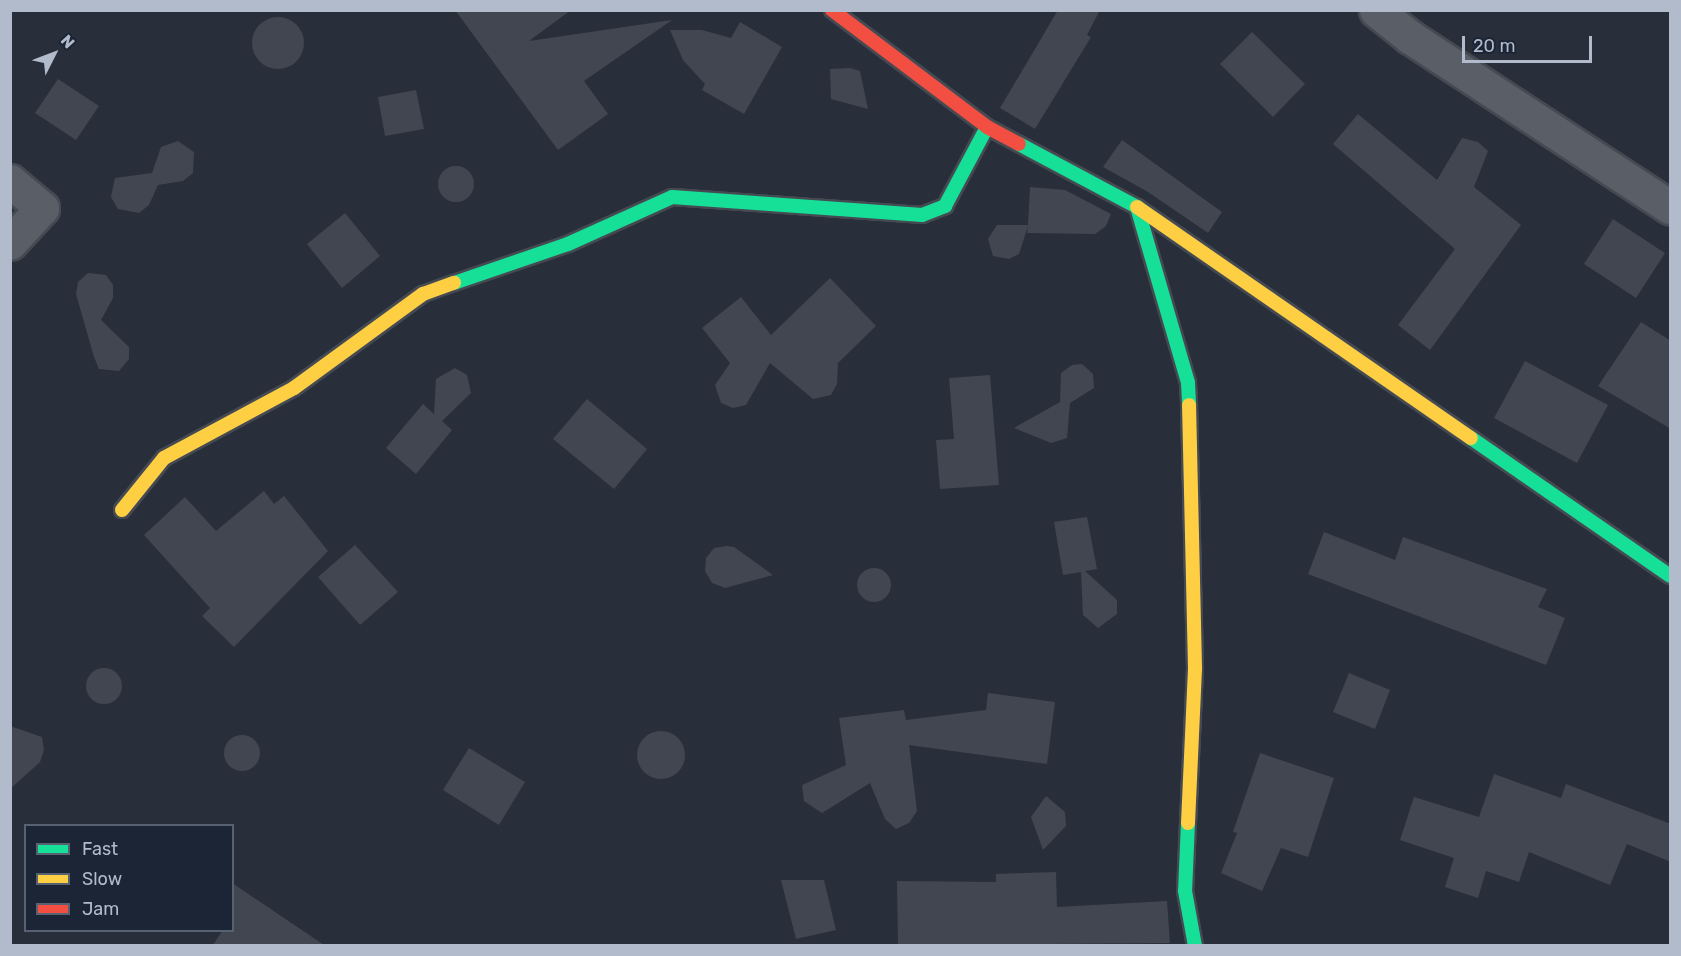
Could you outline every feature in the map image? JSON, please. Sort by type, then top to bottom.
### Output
[{"type":"street","points":[[832,10],[987,127],[1137,207],[1671,576]]},
{"type":"street","points":[[1376,10],[1410,37],[1671,207]]},
{"type":"street","points":[[122,510],[164,458],[294,388],[423,294],[568,244],[672,197],[922,215],[945,206],[987,127]]},
{"type":"street","points":[[10,181],[42,208],[10,243]]},
{"type":"street","points":[[1137,207],[1188,383],[1195,668],[1185,891],[1195,945]]},
{"type":"building","points":[[455,10],[571,10],[529,41],[672,20],[584,81],[608,114],[558,150]]},
{"type":"building","points":[[1058,10],[1100,10],[1087,35],[1091,37],[1035,129],[1000,108]]},
{"type":"building","points":[[273,17],[283,17],[293,21],[300,28],[304,43],[300,58],[293,65],[283,69],[273,69],[263,65],[256,58],[252,48],[252,38],[256,28],[263,21]]},
{"type":"building","points":[[740,22],[782,47],[744,114],[702,90],[705,84],[683,60],[670,30],[702,30],[731,38]]},
{"type":"building","points":[[1252,32],[1305,84],[1273,117],[1220,64]]},
{"type":"building","points":[[850,68],[860,71],[868,109],[831,99],[830,69]]},
{"type":"building","points":[[58,79],[99,106],[76,140],[35,113]]},
{"type":"building","points":[[416,90],[424,129],[385,136],[378,97]]},
{"type":"building","points":[[1358,114],[1437,180],[1462,138],[1478,142],[1488,151],[1474,187],[1521,225],[1430,350],[1398,325],[1455,249],[1333,144]]},
{"type":"building","points":[[1122,140],[1222,212],[1208,233],[1148,192],[1103,167]]},
{"type":"building","points":[[178,141],[194,152],[193,173],[183,181],[158,185],[149,205],[139,213],[118,209],[111,197],[115,178],[152,173],[161,147]]},
{"type":"building","points":[[456,166],[468,172],[474,184],[468,196],[456,202],[444,196],[438,184],[444,172]]},
{"type":"building","points":[[1030,187],[1065,190],[1111,214],[1106,226],[1095,234],[1027,233],[1028,226],[1019,254],[1009,259],[993,256],[988,239],[997,225],[1028,225]]},
{"type":"building","points":[[345,213],[380,256],[342,288],[307,244]]},
{"type":"building","points":[[1613,219],[1665,253],[1636,298],[1584,264]]},
{"type":"building","points":[[88,273],[106,275],[113,285],[113,298],[101,320],[129,347],[129,359],[119,371],[99,369],[94,357],[76,294],[78,282]]},
{"type":"building","points":[[830,278],[876,326],[838,363],[837,384],[831,395],[813,399],[770,363],[746,405],[733,408],[721,403],[715,385],[730,363],[702,328],[741,297],[771,335]]},
{"type":"building","points":[[1641,322],[1671,341],[1671,429],[1598,386]]},
{"type":"building","points":[[1525,361],[1608,405],[1577,463],[1494,418]]},
{"type":"building","points":[[1082,364],[1093,374],[1094,388],[1070,403],[1067,438],[1051,443],[1014,428],[1060,402],[1061,373],[1072,365]]},
{"type":"building","points":[[455,368],[467,375],[471,393],[442,421],[452,430],[416,474],[386,448],[423,404],[434,414],[436,379]]},
{"type":"building","points":[[990,375],[999,485],[940,489],[936,440],[954,439],[949,378]]},
{"type":"building","points":[[587,399],[647,449],[614,489],[553,439]]},
{"type":"building","points":[[264,491],[274,504],[284,496],[328,551],[234,647],[202,616],[210,608],[144,535],[185,497],[216,531]]},
{"type":"building","points":[[1087,517],[1097,569],[1085,571],[1117,600],[1117,614],[1098,628],[1083,615],[1081,572],[1063,575],[1054,522]]},
{"type":"building","points":[[1324,532],[1395,560],[1403,537],[1547,589],[1538,607],[1565,618],[1546,665],[1308,574]]},
{"type":"building","points":[[355,545],[398,592],[360,625],[318,577]]},
{"type":"building","points":[[734,547],[773,575],[725,588],[712,583],[705,571],[706,558],[714,548]]},
{"type":"building","points":[[874,568],[886,573],[891,585],[886,597],[874,602],[862,597],[857,585],[862,573]]},
{"type":"building","points":[[104,668],[117,673],[122,686],[117,699],[104,704],[91,699],[86,686],[91,673]]},
{"type":"building","points":[[1349,673],[1390,690],[1375,729],[1333,712]]},
{"type":"building","points":[[988,693],[1055,702],[1047,764],[909,745],[917,811],[909,823],[896,829],[885,819],[870,783],[822,813],[804,801],[802,785],[846,765],[839,718],[904,710],[906,720],[986,710]]},
{"type":"building","points":[[10,726],[42,737],[44,750],[40,762],[10,789]]},
{"type":"building","points":[[661,731],[678,738],[685,755],[678,772],[661,779],[644,772],[637,755],[644,738]]},
{"type":"building","points":[[242,735],[255,740],[260,753],[255,766],[242,771],[229,766],[224,753],[229,740]]},
{"type":"building","points":[[469,748],[525,782],[499,825],[443,790]]},
{"type":"building","points":[[1260,753],[1334,778],[1308,857],[1281,848],[1262,891],[1221,873],[1237,833],[1233,832]]},
{"type":"building","points":[[1494,774],[1561,798],[1566,784],[1671,824],[1671,862],[1627,844],[1610,885],[1529,852],[1519,882],[1486,871],[1478,898],[1445,887],[1454,858],[1400,840],[1414,797],[1479,817]]},
{"type":"building","points":[[1046,796],[1065,812],[1066,826],[1043,850],[1031,817]]},
{"type":"building","points":[[1056,872],[1057,907],[1167,901],[1170,943],[898,945],[897,881],[996,882],[996,874]]},
{"type":"building","points":[[781,880],[824,880],[836,930],[796,939]]},
{"type":"building","points":[[234,884],[324,945],[213,945],[222,932],[234,932]]},
{"type":"traffic: fast","points":[[454,283],[568,244],[672,197],[922,215],[945,206],[987,127]]},
{"type":"traffic: fast","points":[[1019,144],[1137,207],[1188,383],[1189,405]]},
{"type":"traffic: fast","points":[[1471,438],[1670,576]]},
{"type":"traffic: fast","points":[[1188,823],[1185,891],[1195,946]]},
{"type":"traffic: slow","points":[[1137,207],[1471,438]]},
{"type":"traffic: slow","points":[[122,510],[164,458],[294,388],[423,294],[454,283]]},
{"type":"traffic: slow","points":[[1188,823],[1195,668],[1189,405]]},
{"type":"traffic: jam","points":[[832,10],[987,127],[1019,144]]}]
